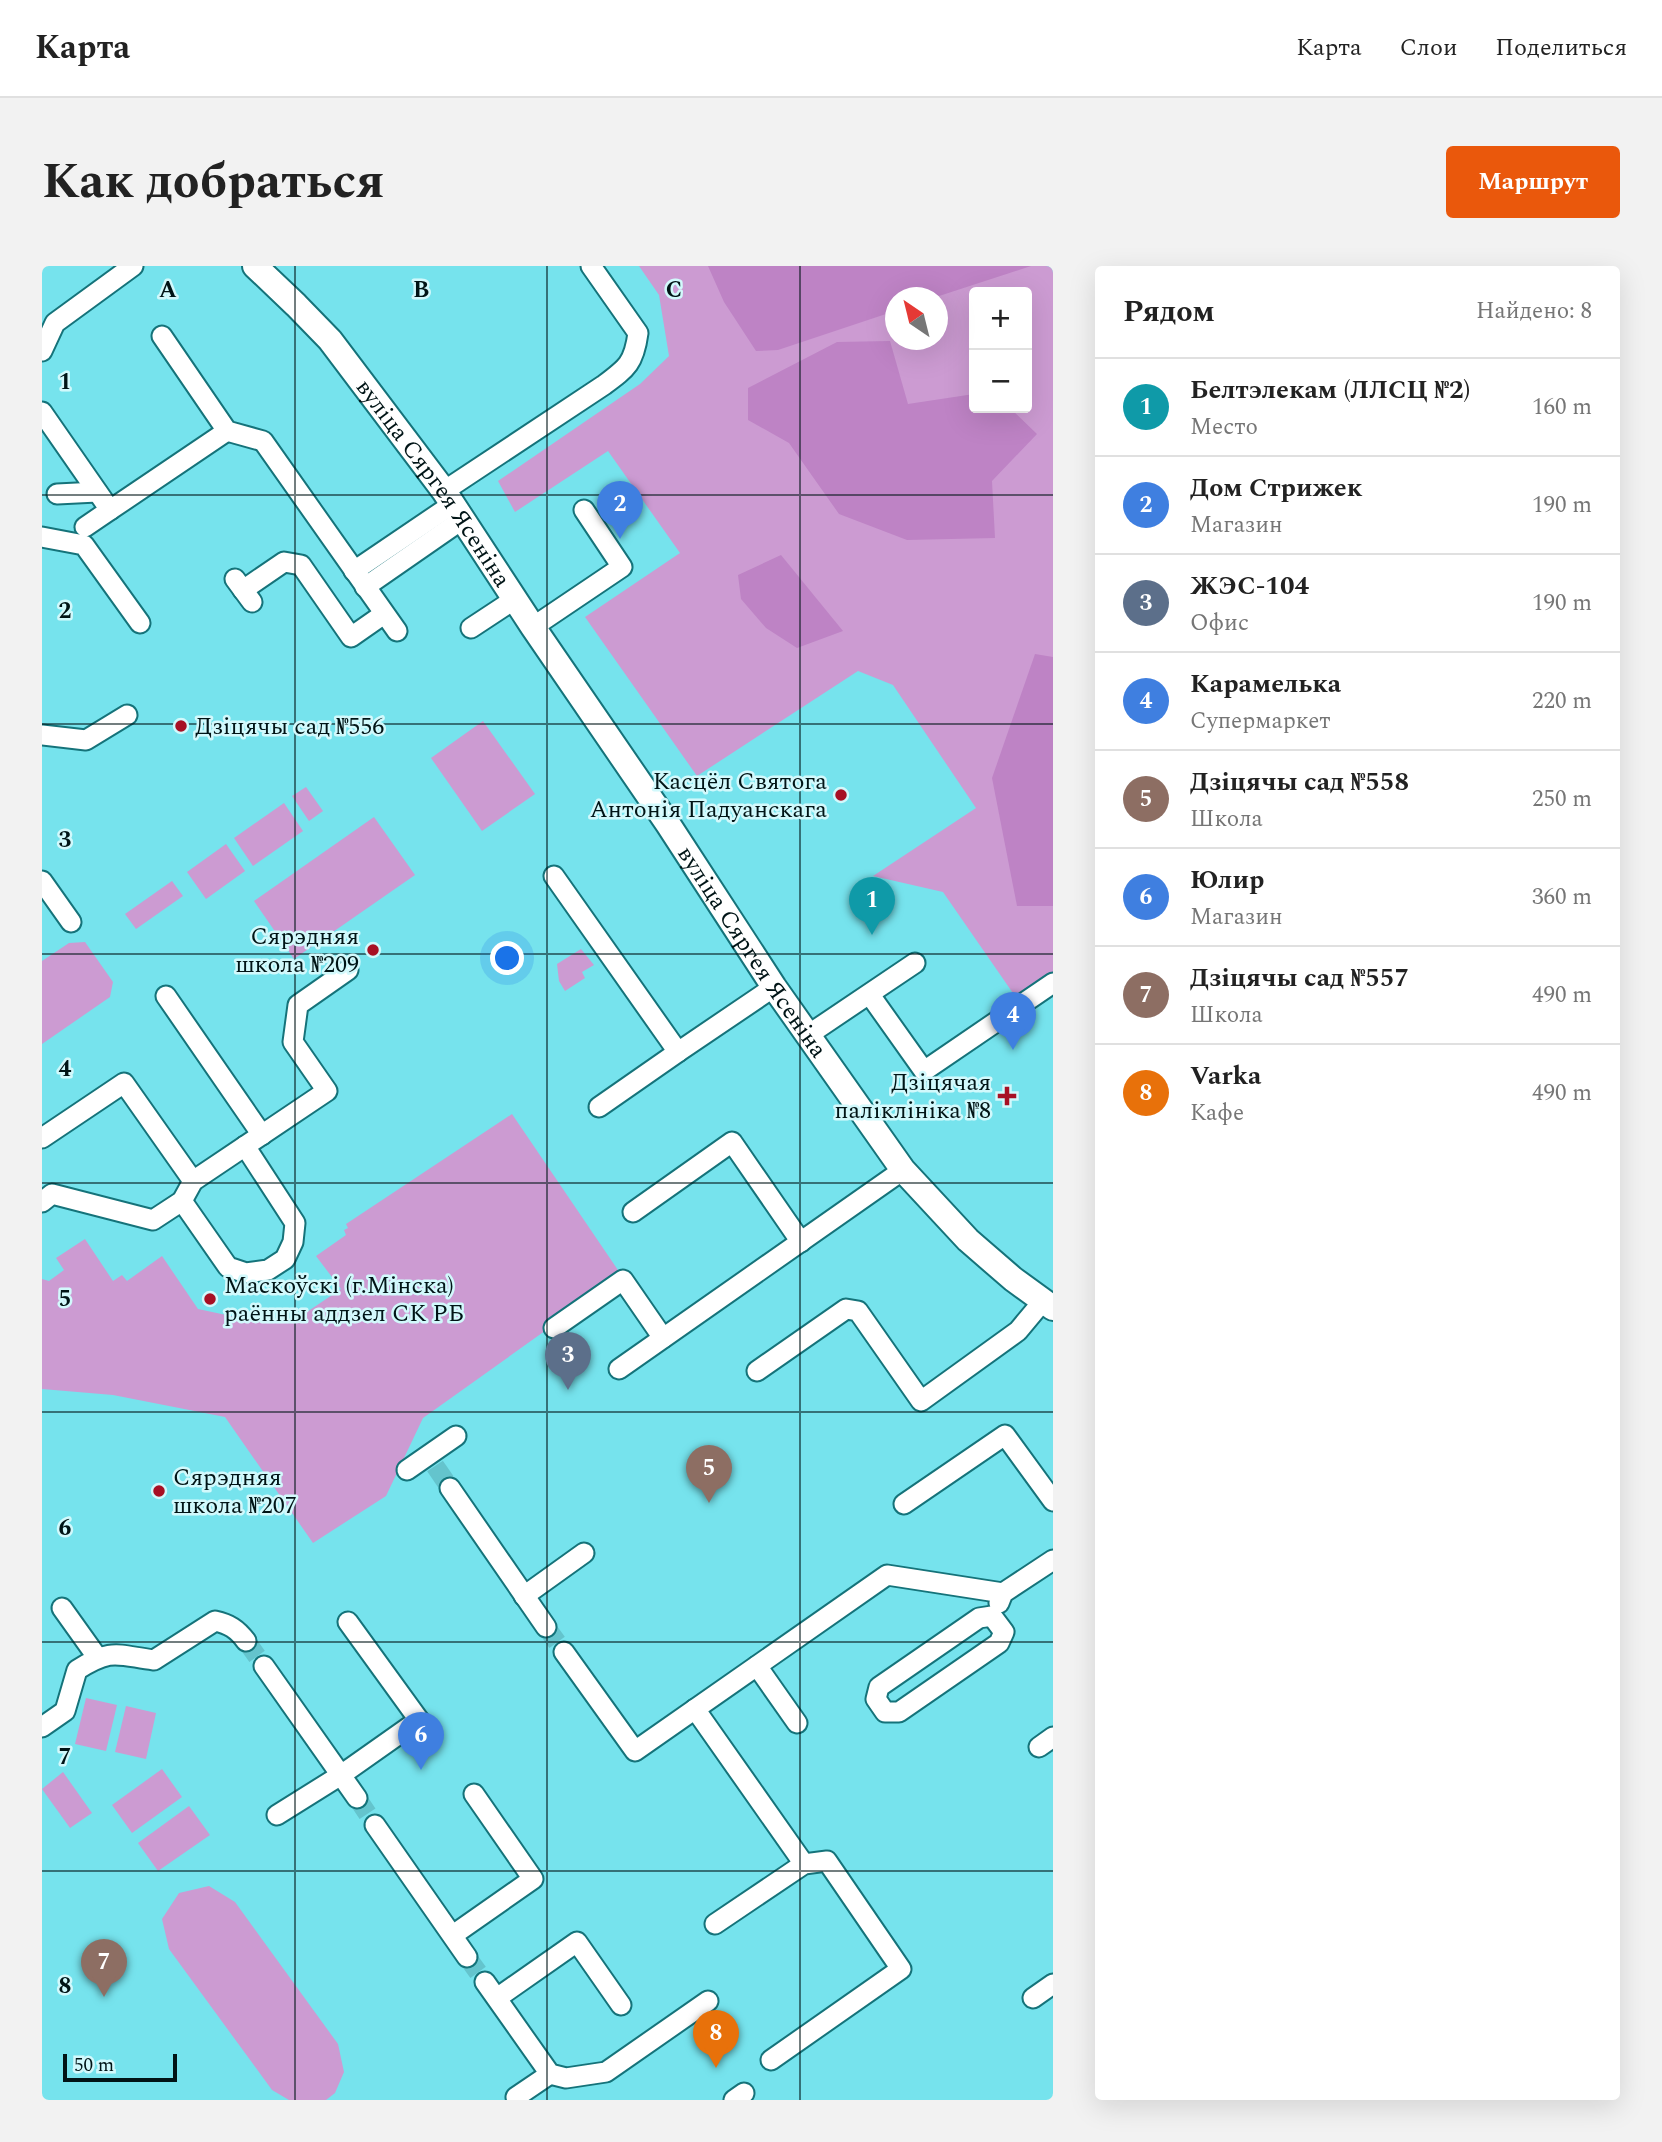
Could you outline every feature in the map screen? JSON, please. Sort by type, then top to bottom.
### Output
[{"type":"main road","name":"вуліца Сяргея Ясеніна","points":[[255,266],[330,340],[454,505],[774,987],[903,1170],[968,1240],[1048,1305]]},
{"type":"lane","points":[[42,351],[55,323],[133,266]]},
{"type":"lane","points":[[360,579],[454,505],[569,408],[624,370],[632,360],[638,333],[591,266]]},
{"type":"lane","points":[[162,336],[227,431],[263,441],[397,631]]},
{"type":"lane","points":[[42,412],[110,510]]},
{"type":"lane","points":[[85,527],[227,431]]},
{"type":"lane","points":[[57,494],[97,492]]},
{"type":"lane","points":[[533,627],[622,567],[584,510]]},
{"type":"lane","points":[[42,537],[84,545],[140,623]]},
{"type":"lane","points":[[244,590],[284,562],[293,563],[301,565],[351,637],[384,614]]},
{"type":"lane","points":[[471,628],[514,599]]},
{"type":"lane","points":[[42,735],[86,740],[127,715]]},
{"type":"lane","points":[[554,876],[678,1052]]},
{"type":"lane","points":[[42,881],[71,922]]},
{"type":"lane","points":[[808,1035],[915,964]]},
{"type":"lane","points":[[42,1202],[52,1194],[153,1220],[182,1201],[193,1181],[327,1091],[293,1042],[298,1005],[348,970]]},
{"type":"lane","points":[[870,995],[924,1071],[1053,983]]},
{"type":"lane","points":[[599,1107],[774,987]]},
{"type":"lane","points":[[166,996],[262,1135]]},
{"type":"lane","points":[[42,1138],[124,1083],[193,1181]]},
{"type":"lane","points":[[632,1212],[732,1142],[801,1242]]},
{"type":"lane","points":[[182,1201],[228,1267],[246,1273],[268,1270],[285,1259],[293,1242],[295,1223],[245,1146]]},
{"type":"lane","points":[[619,1369],[903,1170]]},
{"type":"lane","points":[[554,1328],[623,1280],[663,1338]]},
{"type":"lane","points":[[757,1371],[846,1309],[858,1311],[921,1401],[1018,1331],[1048,1305]]},
{"type":"lane","points":[[904,1504],[1005,1435],[1053,1501]]},
{"type":"lane","points":[[408,1470],[432,1461],[456,1436]]},
{"type":"lane","points":[[450,1488],[546,1627]]},
{"type":"lane","points":[[524,1595],[584,1553]]},
{"type":"lane","points":[[992,1616],[1003,1593],[1053,1560]]},
{"type":"lane","points":[[564,1652],[635,1751],[887,1575],[1003,1593]]},
{"type":"lane","points":[[62,1608],[97,1657]]},
{"type":"lane","points":[[992,1616],[1004,1632],[999,1643],[899,1712],[886,1712],[876,1699],[879,1687],[979,1618],[992,1616]]},
{"type":"lane","points":[[42,1727],[65,1711],[77,1670],[97,1657],[110,1653],[154,1660],[215,1621],[239,1631],[246,1641]]},
{"type":"lane","points":[[277,1815],[341,1775],[419,1720],[348,1622]]},
{"type":"lane","points":[[264,1666],[357,1798]]},
{"type":"lane","points":[[757,1666],[797,1723]]},
{"type":"lane","points":[[695,1709],[804,1864]]},
{"type":"lane","points":[[453,1935],[533,1879],[474,1794]]},
{"type":"lane","points":[[375,1825],[467,1957]]},
{"type":"lane","points":[[715,1924],[804,1864],[827,1861],[901,1969],[771,2060]]},
{"type":"lane","points":[[497,1998],[577,1942],[621,2005]]},
{"type":"lane","points":[[485,1982],[550,2074],[566,2078],[606,2073],[708,2001]]},
{"type":"lane","points":[[1033,1998],[1053,1984]]},
{"type":"lane","points":[[518,2100],[516,2097],[550,2074]]},
{"type":"shaded area","points":[[639,266],[1053,266],[1053,975],[1017,999],[943,892],[873,876],[976,808],[893,685],[858,671],[697,776],[585,617],[680,553],[608,451],[515,512],[498,481],[640,384],[669,356],[659,295]]},
{"type":"shaded area","points":[[708,266],[1031,266],[948,293],[948,287],[885,287],[885,314],[778,350],[756,351],[724,302]]},
{"type":"shaded area","points":[[885,341],[885,350],[893,350],[908,404],[969,395],[969,413],[1015,413],[1037,434],[992,481],[995,538],[907,540],[839,514],[789,443],[748,420],[748,388],[837,342]]},
{"type":"shaded area","points":[[781,555],[843,631],[797,648],[766,628],[741,599],[738,575]]},
{"type":"shaded area","points":[[1035,654],[1053,657],[1053,906],[1017,906],[992,778]]},
{"type":"shaded area","points":[[483,721],[535,794],[482,831],[431,758]]},
{"type":"shaded area","points":[[306,787],[323,811],[309,821],[292,796]]},
{"type":"shaded area","points":[[284,803],[303,831],[253,866],[234,838]]},
{"type":"shaded area","points":[[374,817],[415,875],[294,959],[254,901]]},
{"type":"shaded area","points":[[226,844],[245,871],[206,899],[187,872]]},
{"type":"shaded area","points":[[172,881],[183,896],[136,929],[125,914]]},
{"type":"shaded area","points":[[85,942],[113,982],[110,997],[42,1044],[42,961],[69,943]]},
{"type":"shaded area","points":[[581,949],[594,965],[582,972],[585,978],[565,991],[559,981],[557,964]]},
{"type":"shaded area","points":[[512,1114],[622,1276],[423,1418],[386,1496],[313,1543],[225,1417],[113,1395],[42,1389],[42,1279],[49,1281],[64,1270],[56,1258],[85,1239],[113,1281],[122,1275],[127,1281],[162,1256],[198,1309],[245,1319],[292,1322],[341,1289],[316,1256],[346,1235],[346,1224]]},
{"type":"shaded area","points":[[86,1698],[117,1705],[106,1751],[75,1744]]},
{"type":"shaded area","points":[[126,1706],[156,1713],[146,1759],[115,1752]]},
{"type":"shaded area","points":[[162,1769],[182,1797],[132,1833],[112,1805]]},
{"type":"shaded area","points":[[63,1772],[92,1813],[70,1828],[42,1789]]},
{"type":"shaded area","points":[[189,1806],[210,1835],[158,1871],[138,1843]]},
{"type":"shaded area","points":[[209,1886],[235,1902],[338,2044],[344,2072],[335,2093],[326,2100],[289,2100],[272,2090],[169,1949],[162,1919],[179,1893]]},
{"type":"tunnel","points":[[435,1466],[450,1488]]},
{"type":"tunnel","points":[[546,1627],[564,1652]]},
{"type":"tunnel","points":[[246,1641],[264,1666]]},
{"type":"tunnel","points":[[357,1798],[375,1825]]},
{"type":"tunnel","points":[[467,1957],[485,1982]]},
{"type":"place","name":"Дом Стрижек","points":[[620,539]]},
{"type":"place","name":"Дзіцячы сад №556","points":[[181,726]]},
{"type":"place","name":"Касцёл Святога Антонія Падуанскага","points":[[841,795]]},
{"type":"place","name":"Белтэлекам (ЛЛСЦ №2)","points":[[872,935]]},
{"type":"place","name":"Сярэдняя школа №209","points":[[373,950]]},
{"type":"place","name":"Карамелька","points":[[1013,1050]]},
{"type":"place","name":"Дзіцячая паліклініка №8","points":[[1007,1096]]},
{"type":"place","name":"Маскоўскі (г.Мінска) раённы аддзел СК РБ","points":[[210,1299]]},
{"type":"place","name":"ЖЭС-104","points":[[568,1390]]},
{"type":"place","name":"Сярэдняя школа №207","points":[[159,1491]]},
{"type":"place","name":"Дзіцячы сад №558","points":[[709,1503]]},
{"type":"place","name":"Юлир","points":[[421,1770]]},
{"type":"place","name":"Дзіцячы сад №557","points":[[104,1997]]},
{"type":"place","name":"Varka","points":[[716,2068]]}]
